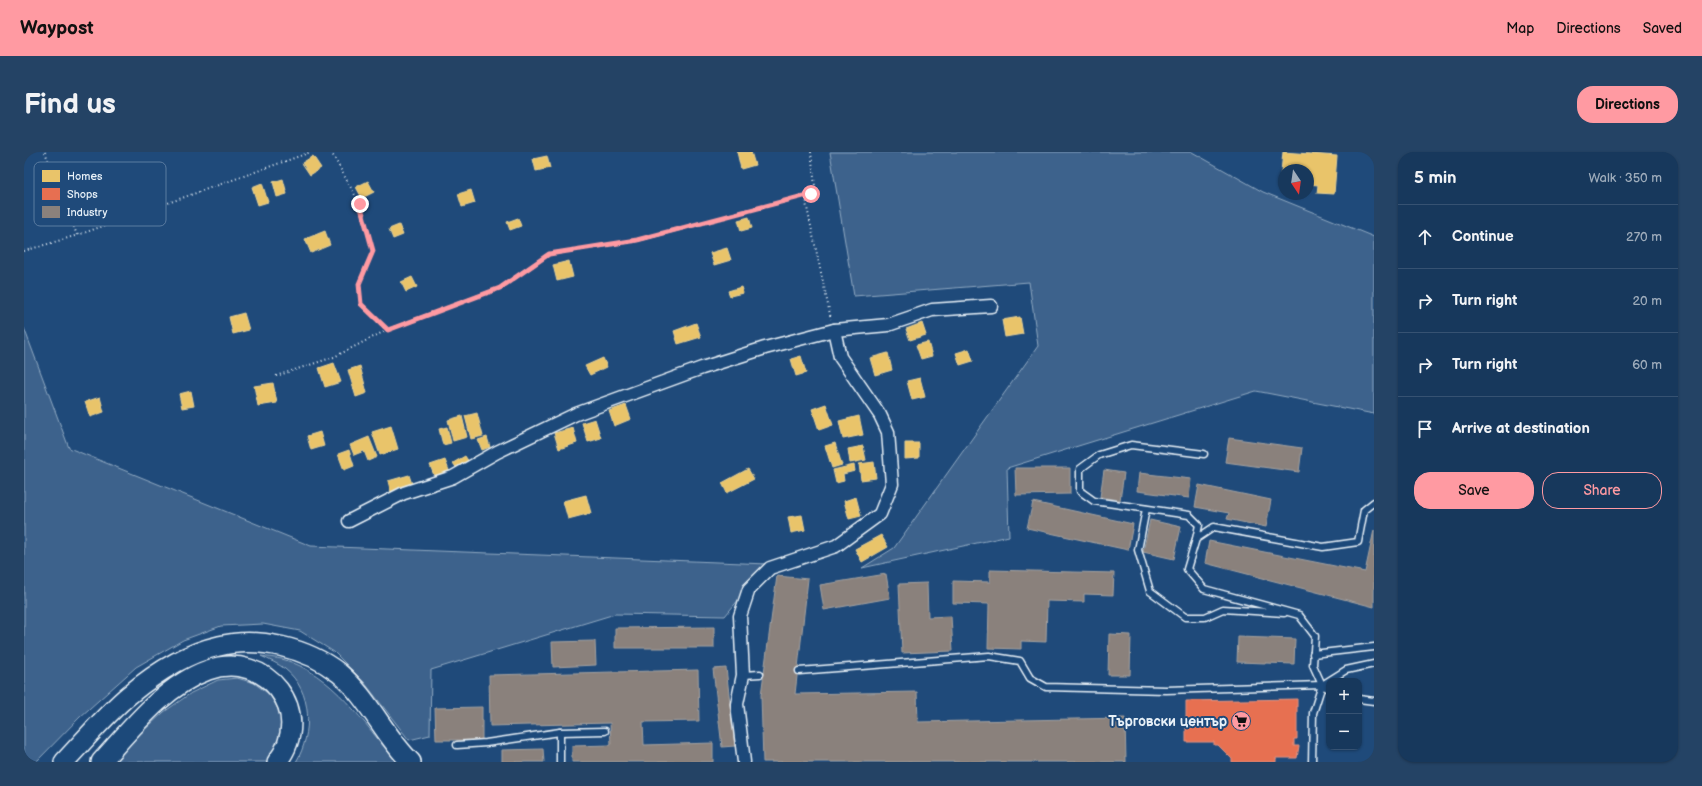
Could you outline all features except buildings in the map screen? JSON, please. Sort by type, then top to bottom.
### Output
[{"type":"main road","points":[[64,762],[129,695],[170,667],[193,655],[219,646],[248,642],[281,645],[311,656],[339,673],[358,693],[411,762]]},
{"type":"main road","points":[[102,762],[137,721],[177,686],[208,670],[226,666],[250,669],[261,674],[270,680],[284,696],[292,718],[291,731],[289,743],[278,762]]},
{"type":"main road","points":[[76,762],[108,716]]},
{"type":"street","points":[[349,520],[404,493],[453,477],[497,452],[576,414],[709,366],[765,348],[834,330],[888,325],[932,310],[991,306]]},
{"type":"street","points":[[744,762],[737,704],[743,675],[740,616],[750,589],[770,568],[836,546],[880,514],[892,484],[888,432],[880,415],[840,357],[834,330]]},
{"type":"lane","points":[[1204,454],[1131,445],[1099,454],[1080,469],[1080,491],[1094,501],[1189,515],[1199,525],[1187,568],[1204,589],[1299,615],[1315,636],[1313,665],[1322,685],[1326,687]]},
{"type":"lane","points":[[1196,539],[1214,526],[1322,547],[1358,542],[1364,510],[1374,502]]},
{"type":"lane","points":[[1146,509],[1138,550],[1150,591],[1185,617],[1205,617],[1223,609],[1299,615]]},
{"type":"lane","points":[[1313,654],[1374,647]]},
{"type":"lane","points":[[800,670],[988,656],[1020,661],[1030,678],[1046,687],[1166,690],[1322,685],[1346,670],[1374,664]]},
{"type":"lane","points":[[743,675],[760,674]]},
{"type":"lane","points":[[1312,762],[1313,713],[1322,685]]},
{"type":"lane","points":[[1362,700],[1374,702]]},
{"type":"lane","points":[[457,746],[560,732],[605,731]]},
{"type":"lane","points":[[560,732],[560,762]]},
{"type":"path","points":[[45,152],[49,162]]},
{"type":"path","points":[[166,204],[311,152]]},
{"type":"path","points":[[331,152],[360,204],[373,251],[359,284],[361,304],[388,330]]},
{"type":"path","points":[[811,152],[815,186],[806,202],[834,330]]},
{"type":"path","points":[[276,376],[334,357],[388,330],[500,288],[549,254],[637,240],[811,194]]},
{"type":"path","points":[[74,226],[78,235]]},
{"type":"path","points":[[24,251],[103,226]]},
{"type":"shaded area","points":[[830,152],[1192,152],[1263,192],[1278,198],[1278,200],[1283,200],[1374,237],[1374,414],[1256,391],[1007,468],[1009,536],[862,568],[894,548],[1038,346],[1029,282],[854,296]]},
{"type":"shaded area","points":[[24,328],[69,448],[311,546],[768,564],[725,616],[615,614],[431,670],[430,735],[409,740],[364,682],[334,652],[300,631],[263,624],[221,626],[183,640],[136,667],[80,717],[36,762],[24,762]]},
{"type":"shaded area","points":[[261,656],[282,659],[300,666],[317,676],[332,688],[359,716],[396,762],[296,762],[302,751],[307,726],[305,701],[301,689],[294,678],[283,667]]},
{"type":"shaded area","points":[[237,678],[254,683],[270,695],[280,713],[284,732],[270,762],[114,762],[139,735],[164,712],[191,693],[218,680]]},
{"type":"place","name":"Търговски център","points":[[1241,721]]},
{"type":"route","points":[[360,204],[373,251],[359,284],[361,304],[388,330],[500,288],[549,254],[637,240],[811,194]]}]
